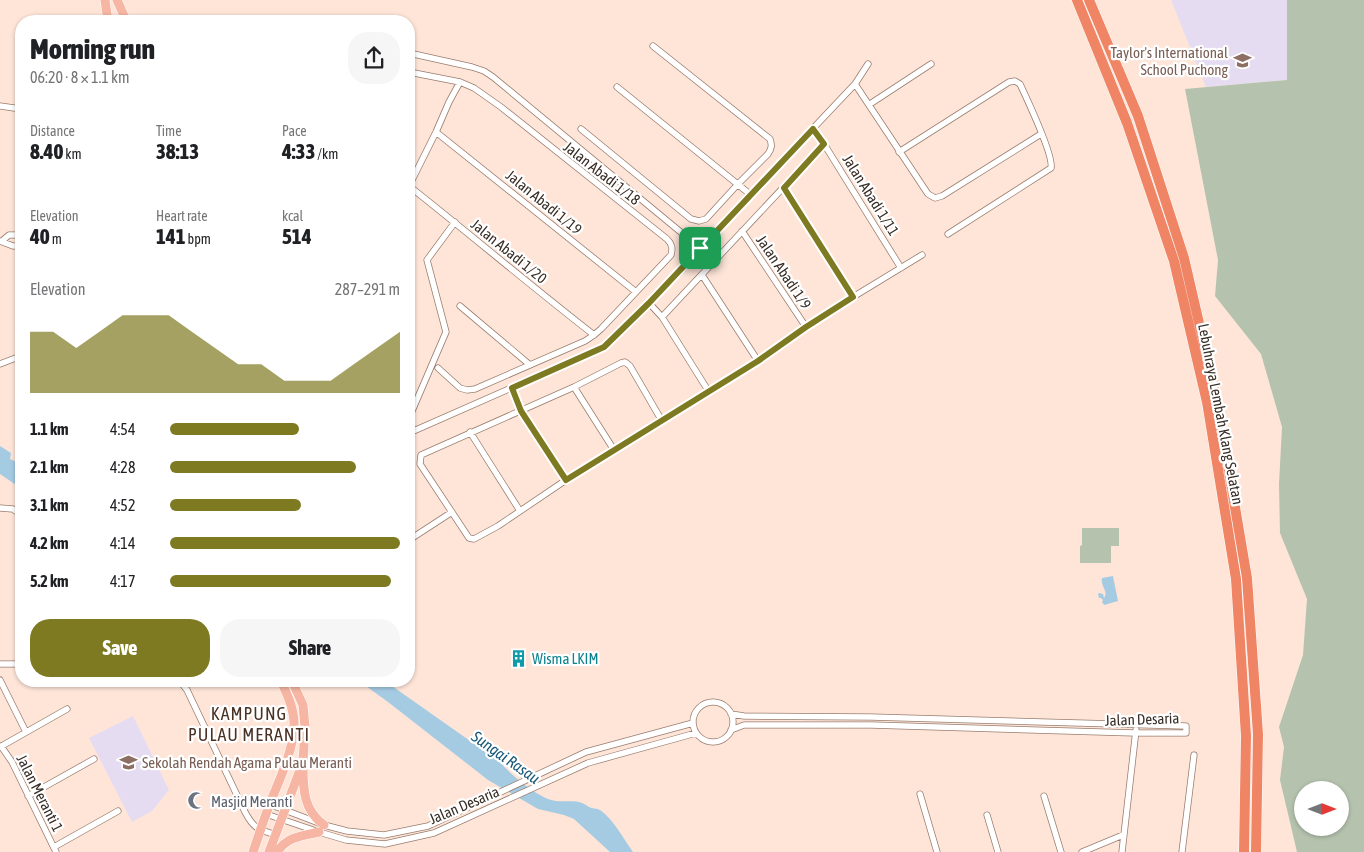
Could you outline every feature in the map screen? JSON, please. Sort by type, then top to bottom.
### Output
[{"type":"highway","name":"Lebuhraya Lembah Klang Selatan","points":[[1077,0],[1128,123],[1174,261],[1206,402],[1236,579],[1246,736],[1244,852]]},
{"type":"highway","name":"Lebuhraya Lembah Klang Selatan","points":[[1089,0],[1141,125],[1184,258],[1217,401],[1247,578],[1258,734],[1256,852]]},
{"type":"main road","points":[[105,0],[107,15]]},
{"type":"main road","points":[[117,0],[118,15]]},
{"type":"main road","points":[[117,0],[124,15]]},
{"type":"main road","points":[[253,852],[269,804],[289,755],[294,728],[293,709],[284,687]]},
{"type":"main road","points":[[278,852],[286,842],[322,829],[305,800],[303,762],[305,727],[302,705],[295,687]]},
{"type":"main road","points":[[269,852],[303,762]]},
{"type":"street","points":[[581,129],[691,219],[699,221],[706,219],[771,149],[770,139],[653,46]]},
{"type":"street","points":[[415,54],[472,66],[493,77],[700,248]]},
{"type":"street","points":[[415,430],[604,347],[683,268],[855,84],[868,64]]},
{"type":"street","points":[[870,104],[931,64]]},
{"type":"street","name":"Jalan Abadi 1/18","points":[[415,73],[460,82],[474,88],[501,107],[670,242],[672,251],[671,255],[602,329],[585,340],[475,389],[467,390],[460,388],[438,368]]},
{"type":"street","points":[[415,174],[460,82]]},
{"type":"street","points":[[900,152],[1009,82],[1018,82],[1020,84],[1052,163],[1050,168],[948,234]]},
{"type":"street","points":[[855,84],[931,196],[939,197],[1041,134]]},
{"type":"street","points":[[618,88],[751,195]]},
{"type":"street","points":[[0,106],[15,109]]},
{"type":"street","name":"Jalan Abadi 1/11","points":[[813,129],[901,268]]},
{"type":"street","name":"Jalan Abadi 1/19","points":[[436,132],[636,292]]},
{"type":"street","points":[[662,317],[824,144]]},
{"type":"street","points":[[784,188],[853,297]]},
{"type":"street","name":"Jalan Abadi 1/20","points":[[415,191],[594,335]]},
{"type":"street","points":[[415,404],[446,332],[427,260],[454,222]]},
{"type":"street","name":"Jalan Abadi 1/9","points":[[742,232],[806,327]]},
{"type":"street","points":[[1,241],[9,235],[15,235]]},
{"type":"street","points":[[1,241],[15,246]]},
{"type":"street","points":[[662,422],[630,366],[625,362],[574,387],[421,455],[419,461],[469,538],[474,540],[566,480],[662,422],[758,361],[853,297],[922,255]]},
{"type":"street","points":[[702,275],[758,361]]},
{"type":"street","points":[[649,303],[662,317],[709,392]]},
{"type":"street","points":[[460,306],[530,365]]},
{"type":"street","points":[[0,364],[15,358]]},
{"type":"street","points":[[574,387],[614,450]]},
{"type":"street","points":[[512,388],[521,411],[566,480]]},
{"type":"street","points":[[470,432],[520,511]]},
{"type":"street","points":[[0,508],[15,510]]},
{"type":"street","points":[[415,536],[452,512]]},
{"type":"street","points":[[0,664],[15,664]]},
{"type":"street","points":[[0,680],[26,732]]},
{"type":"street","points":[[185,687],[244,812],[254,827],[276,835]]},
{"type":"street","name":"Jalan Desaria","points":[[266,814],[283,815],[346,840],[385,844],[434,833],[588,763],[696,733],[706,741],[713,742],[724,738],[731,730],[744,725],[871,725],[1135,733],[1186,733],[1186,726],[871,717],[744,716],[731,714],[724,705],[713,701],[707,702],[698,708],[695,712],[693,723],[586,752],[428,826],[384,835],[322,829],[283,815],[269,804]]},
{"type":"street","points":[[1,747],[67,709]]},
{"type":"street","points":[[731,714],[733,719],[731,730]]},
{"type":"street","points":[[693,723],[696,733]]},
{"type":"street","points":[[1122,852],[1136,725]]},
{"type":"street","name":"Jalan Meranti 1","points":[[1,747],[12,762],[55,850]]},
{"type":"street","points":[[1182,852],[1194,755]]},
{"type":"street","points":[[28,796],[94,759]]},
{"type":"street","points":[[920,794],[937,852]]},
{"type":"street","points":[[1044,796],[1060,852]]},
{"type":"street","points":[[55,850],[118,811]]},
{"type":"street","points":[[987,814],[998,852]]},
{"type":"street","points":[[1082,852],[1123,835]]},
{"type":"shaded area","name":"Taylor's International School Puchong","points":[[1171,0],[1287,0],[1287,80],[1206,87]]},
{"type":"shaded area","name":"Sekolah Rendah Agama Pulau Meranti","points":[[133,716],[169,790],[152,811],[132,822],[89,738]]},
{"type":"green space","points":[[1287,0],[1364,0],[1364,852],[1297,852],[1280,780],[1284,747],[1279,727],[1303,655],[1307,599],[1280,533],[1279,484],[1282,427],[1261,354],[1215,296],[1218,260],[1185,89],[1287,80]]},
{"type":"green space","points":[[1082,528],[1119,528],[1119,546],[1111,546],[1111,563],[1080,563]]},
{"type":"water","points":[[0,446],[11,453],[10,459],[15,461],[15,484],[0,474]]},
{"type":"water","points":[[1113,576],[1118,601],[1104,605],[1103,600],[1099,598],[1098,594],[1103,594],[1104,598],[1105,591],[1102,578]]},
{"type":"water","points":[[367,687],[393,687],[500,762],[518,780],[542,796],[556,801],[579,802],[590,808],[600,810],[614,824],[633,852],[610,852],[574,819],[538,809],[488,780]]},
{"type":"place","name":"Taylor's International School Puchong","points":[[1242,61]]},
{"type":"place","name":"Wisma LKIM","points":[[518,658]]},
{"type":"place","name":"Sekolah Rendah Agama Pulau Meranti","points":[[128,762]]},
{"type":"place","name":"Masjid Meranti","points":[[197,801]]},
{"type":"district","name":"KAMPUNG PULAU MERANTI","points":[[249,723]]},
{"type":"route","points":[[813,129],[824,144],[784,188],[853,297],[758,361],[566,480],[521,411],[512,388],[604,347],[683,268],[700,248],[813,129]]},
{"type":"water label","name":"Sungai Rasau","points":[[506,757]]}]
